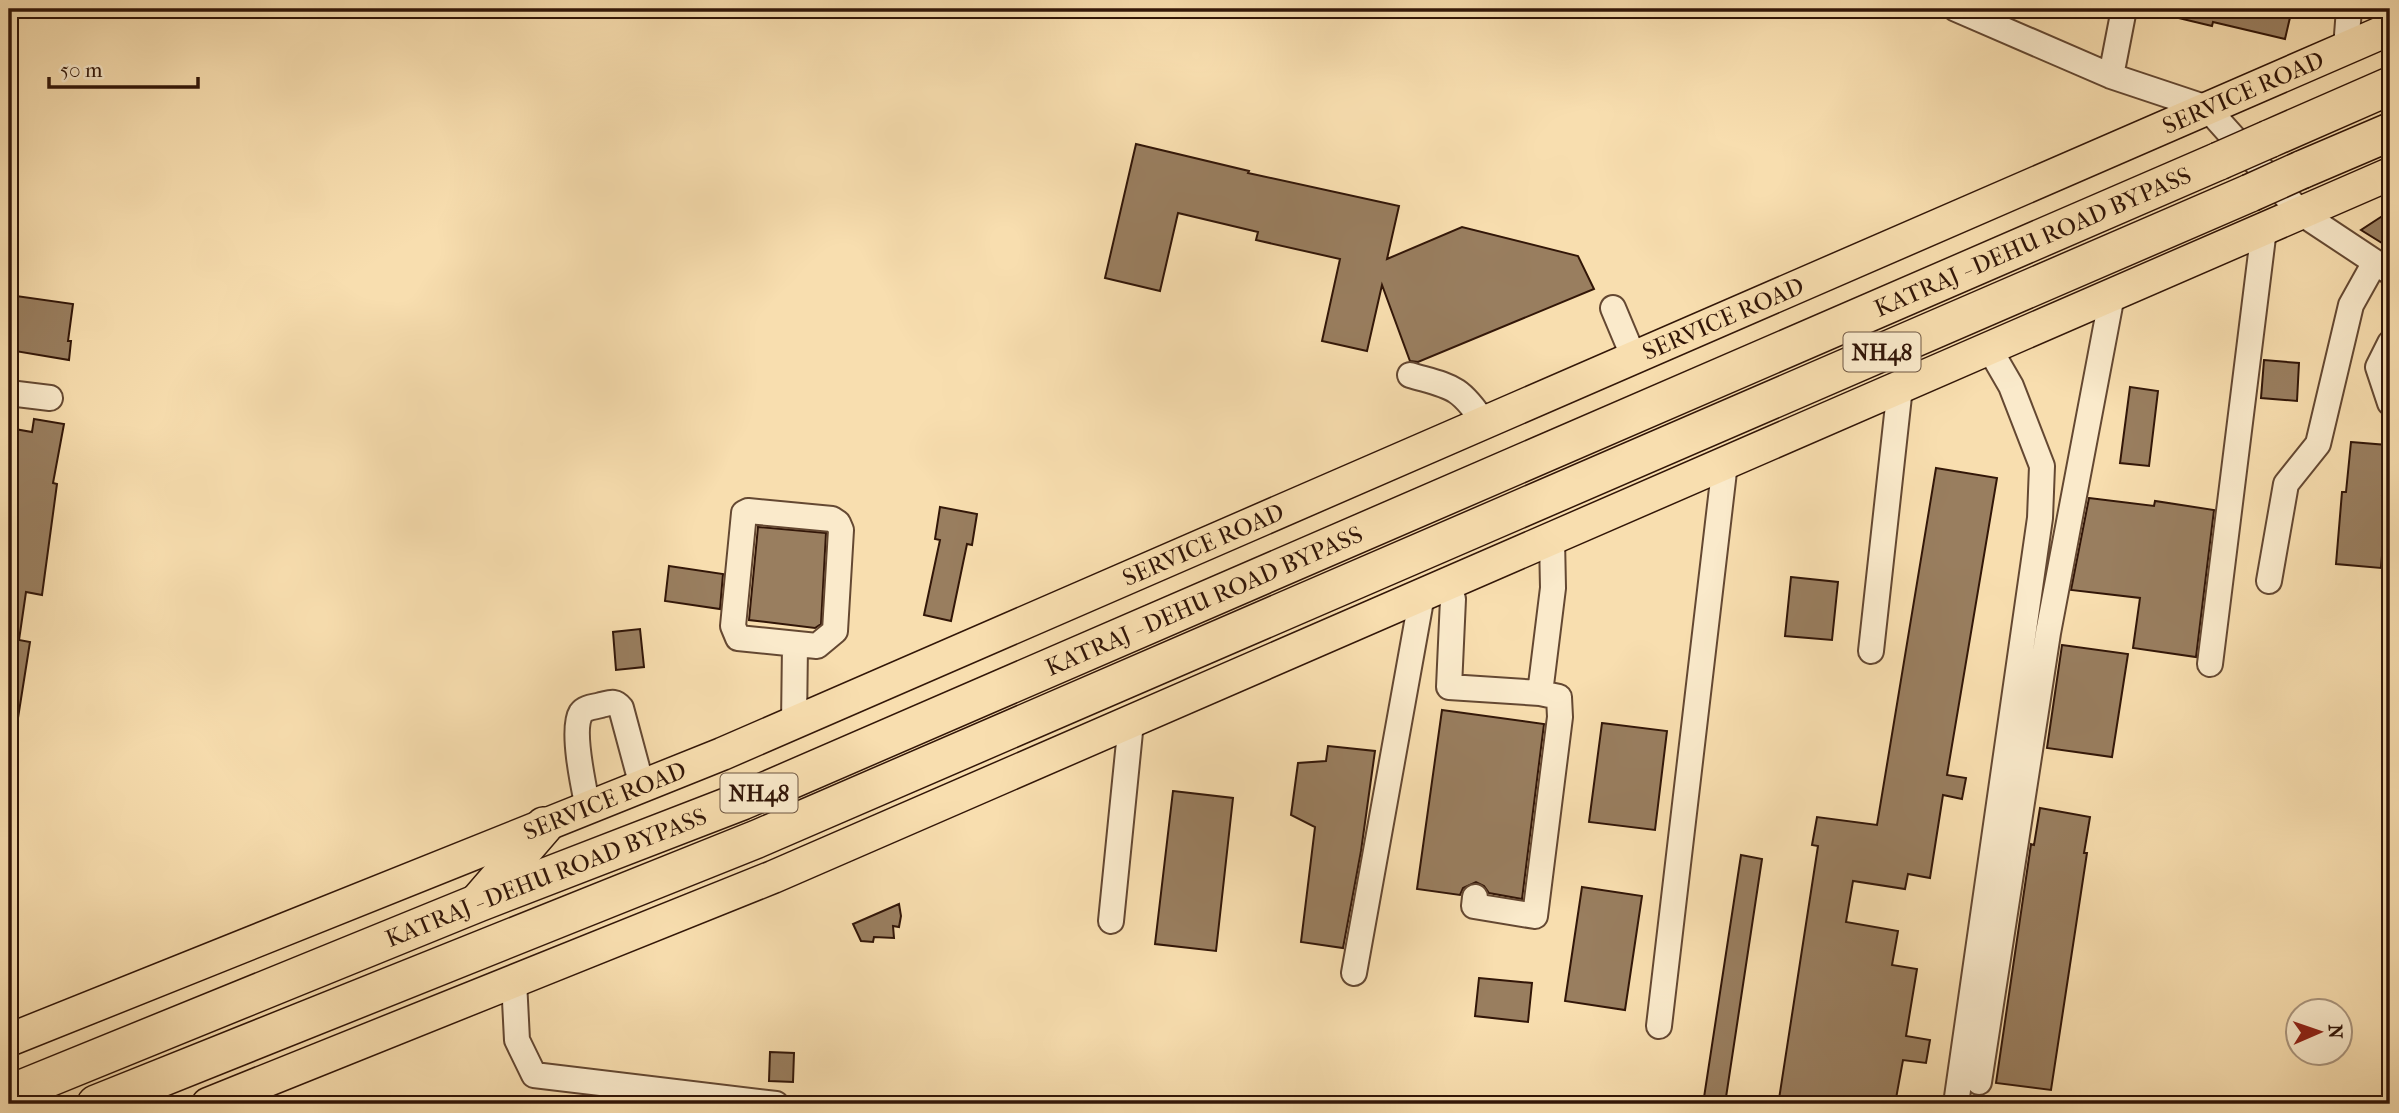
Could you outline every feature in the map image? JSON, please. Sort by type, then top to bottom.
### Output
[{"type":"highway","name":"KATRAJ - DEHU ROAD BYPASS","points":[[9,1094],[478,903],[754,795],[2390,86]]},
{"type":"highway","name":"KATRAJ - DEHU ROAD BYPASS","points":[[96,1104],[757,839],[2390,132]]},
{"type":"highway","points":[[478,903],[544,826]]},
{"type":"main road","name":"SERVICE ROAD","points":[[9,1041],[794,723],[2390,29]]},
{"type":"main road","points":[[208,1104],[773,877],[2390,174]]},
{"type":"street","points":[[2111,76],[2124,9]]},
{"type":"street","points":[[2346,48],[2348,9]]},
{"type":"street","points":[[1961,10],[2111,76],[2207,108],[2301,213],[2383,267],[2351,305],[2318,444],[2286,484],[2269,581]]},
{"type":"street","points":[[2210,664],[2264,229]]},
{"type":"street","points":[[1979,1082],[2048,633],[2112,295]]},
{"type":"street","points":[[1614,308],[1634,358]]},
{"type":"street","points":[[2390,343],[2378,367],[2390,403]]},
{"type":"street","points":[[1956,1104],[2040,518],[2042,479],[2042,466],[2011,386],[1989,348]]},
{"type":"street","points":[[1410,375],[1459,392],[1469,400],[1484,423]]},
{"type":"street","points":[[1871,651],[1900,387]]},
{"type":"street","points":[[9,393],[51,398]]},
{"type":"street","points":[[1658,1026],[1725,463]]},
{"type":"street","points":[[748,511],[832,519],[838,523],[841,530],[835,631],[817,646],[794,645],[737,638],[734,633],[744,513],[748,511]]},
{"type":"street","points":[[1540,692],[1553,588],[1552,539]]},
{"type":"street","points":[[1354,973],[1432,591],[1453,598],[1449,687],[1540,692],[1559,697],[1560,717],[1535,916],[1474,906],[1475,897]]},
{"type":"street","points":[[794,645],[794,723]]},
{"type":"street","points":[[589,808],[581,775],[578,730],[579,716],[586,709],[613,702],[621,708],[642,786]]},
{"type":"street","points":[[1111,921],[1131,722]]},
{"type":"street","points":[[514,981],[517,1040],[534,1075],[776,1104]]},
{"type":"building","points":[[2167,9],[2292,9],[2285,39],[2213,22],[2212,26],[2166,15]]},
{"type":"building","points":[[1136,144],[1249,171],[1248,173],[1399,206],[1387,259],[1462,227],[1578,256],[1594,289],[1418,362],[1410,361],[1382,285],[1367,351],[1322,341],[1340,259],[1256,240],[1258,232],[1178,213],[1160,291],[1105,278]]},
{"type":"building","points":[[2390,211],[2390,248],[2361,230]]},
{"type":"building","points":[[9,295],[73,304],[68,341],[71,341],[69,360],[9,350]]},
{"type":"building","points":[[2264,360],[2299,363],[2297,401],[2261,398]]},
{"type":"building","points":[[2130,387],[2158,391],[2149,466],[2120,463]]},
{"type":"building","points":[[34,419],[64,424],[53,483],[57,484],[42,595],[26,592],[19,640],[30,642],[18,718],[9,718],[9,428],[32,432]]},
{"type":"building","points":[[2351,442],[2387,445],[2382,495],[2387,495],[2381,568],[2336,564],[2342,492],[2346,492]]},
{"type":"building","points":[[1936,468],[1997,478],[1947,775],[1966,778],[1962,799],[1943,795],[1930,878],[1908,874],[1905,889],[1853,881],[1846,922],[1898,931],[1892,965],[1917,969],[1906,1036],[1930,1040],[1926,1063],[1903,1060],[1895,1104],[1810,1104],[1779,1099],[1818,846],[1812,845],[1817,817],[1877,825]]},
{"type":"building","points":[[2089,498],[2154,506],[2155,501],[2214,510],[2196,657],[2133,648],[2140,598],[2071,590]]},
{"type":"building","points":[[940,507],[977,514],[972,545],[967,544],[951,621],[924,615],[940,540],[935,539]]},
{"type":"building","points":[[758,527],[826,533],[821,624],[815,628],[749,620]]},
{"type":"building","points":[[669,566],[723,574],[720,609],[665,601]]},
{"type":"building","points":[[1791,577],[1838,582],[1832,640],[1785,636]]},
{"type":"building","points":[[640,629],[644,667],[616,670],[613,632]]},
{"type":"building","points":[[2062,645],[2128,654],[2112,757],[2047,748]]},
{"type":"building","points":[[1442,710],[1544,724],[1522,899],[1489,893],[1484,886],[1476,882],[1463,888],[1460,895],[1417,889]]},
{"type":"building","points":[[1602,723],[1667,731],[1655,830],[1589,822]]},
{"type":"building","points":[[1328,746],[1375,751],[1361,851],[1343,948],[1301,942],[1315,827],[1291,815],[1298,763],[1326,761]]},
{"type":"building","points":[[1173,791],[1233,798],[1216,951],[1155,944]]},
{"type":"building","points":[[2040,808],[2090,817],[2084,853],[2087,853],[2051,1090],[1996,1083],[2031,844],[2034,845]]},
{"type":"building","points":[[1741,855],[1762,859],[1725,1104],[1703,1104]]},
{"type":"building","points":[[1582,887],[1642,896],[1625,1010],[1565,1001]]},
{"type":"building","points":[[899,904],[901,916],[899,927],[893,926],[894,938],[874,937],[873,942],[861,941],[853,924]]},
{"type":"building","points":[[1479,978],[1532,983],[1528,1022],[1475,1016]]},
{"type":"building","points":[[770,1052],[794,1053],[793,1082],[769,1081]]}]
